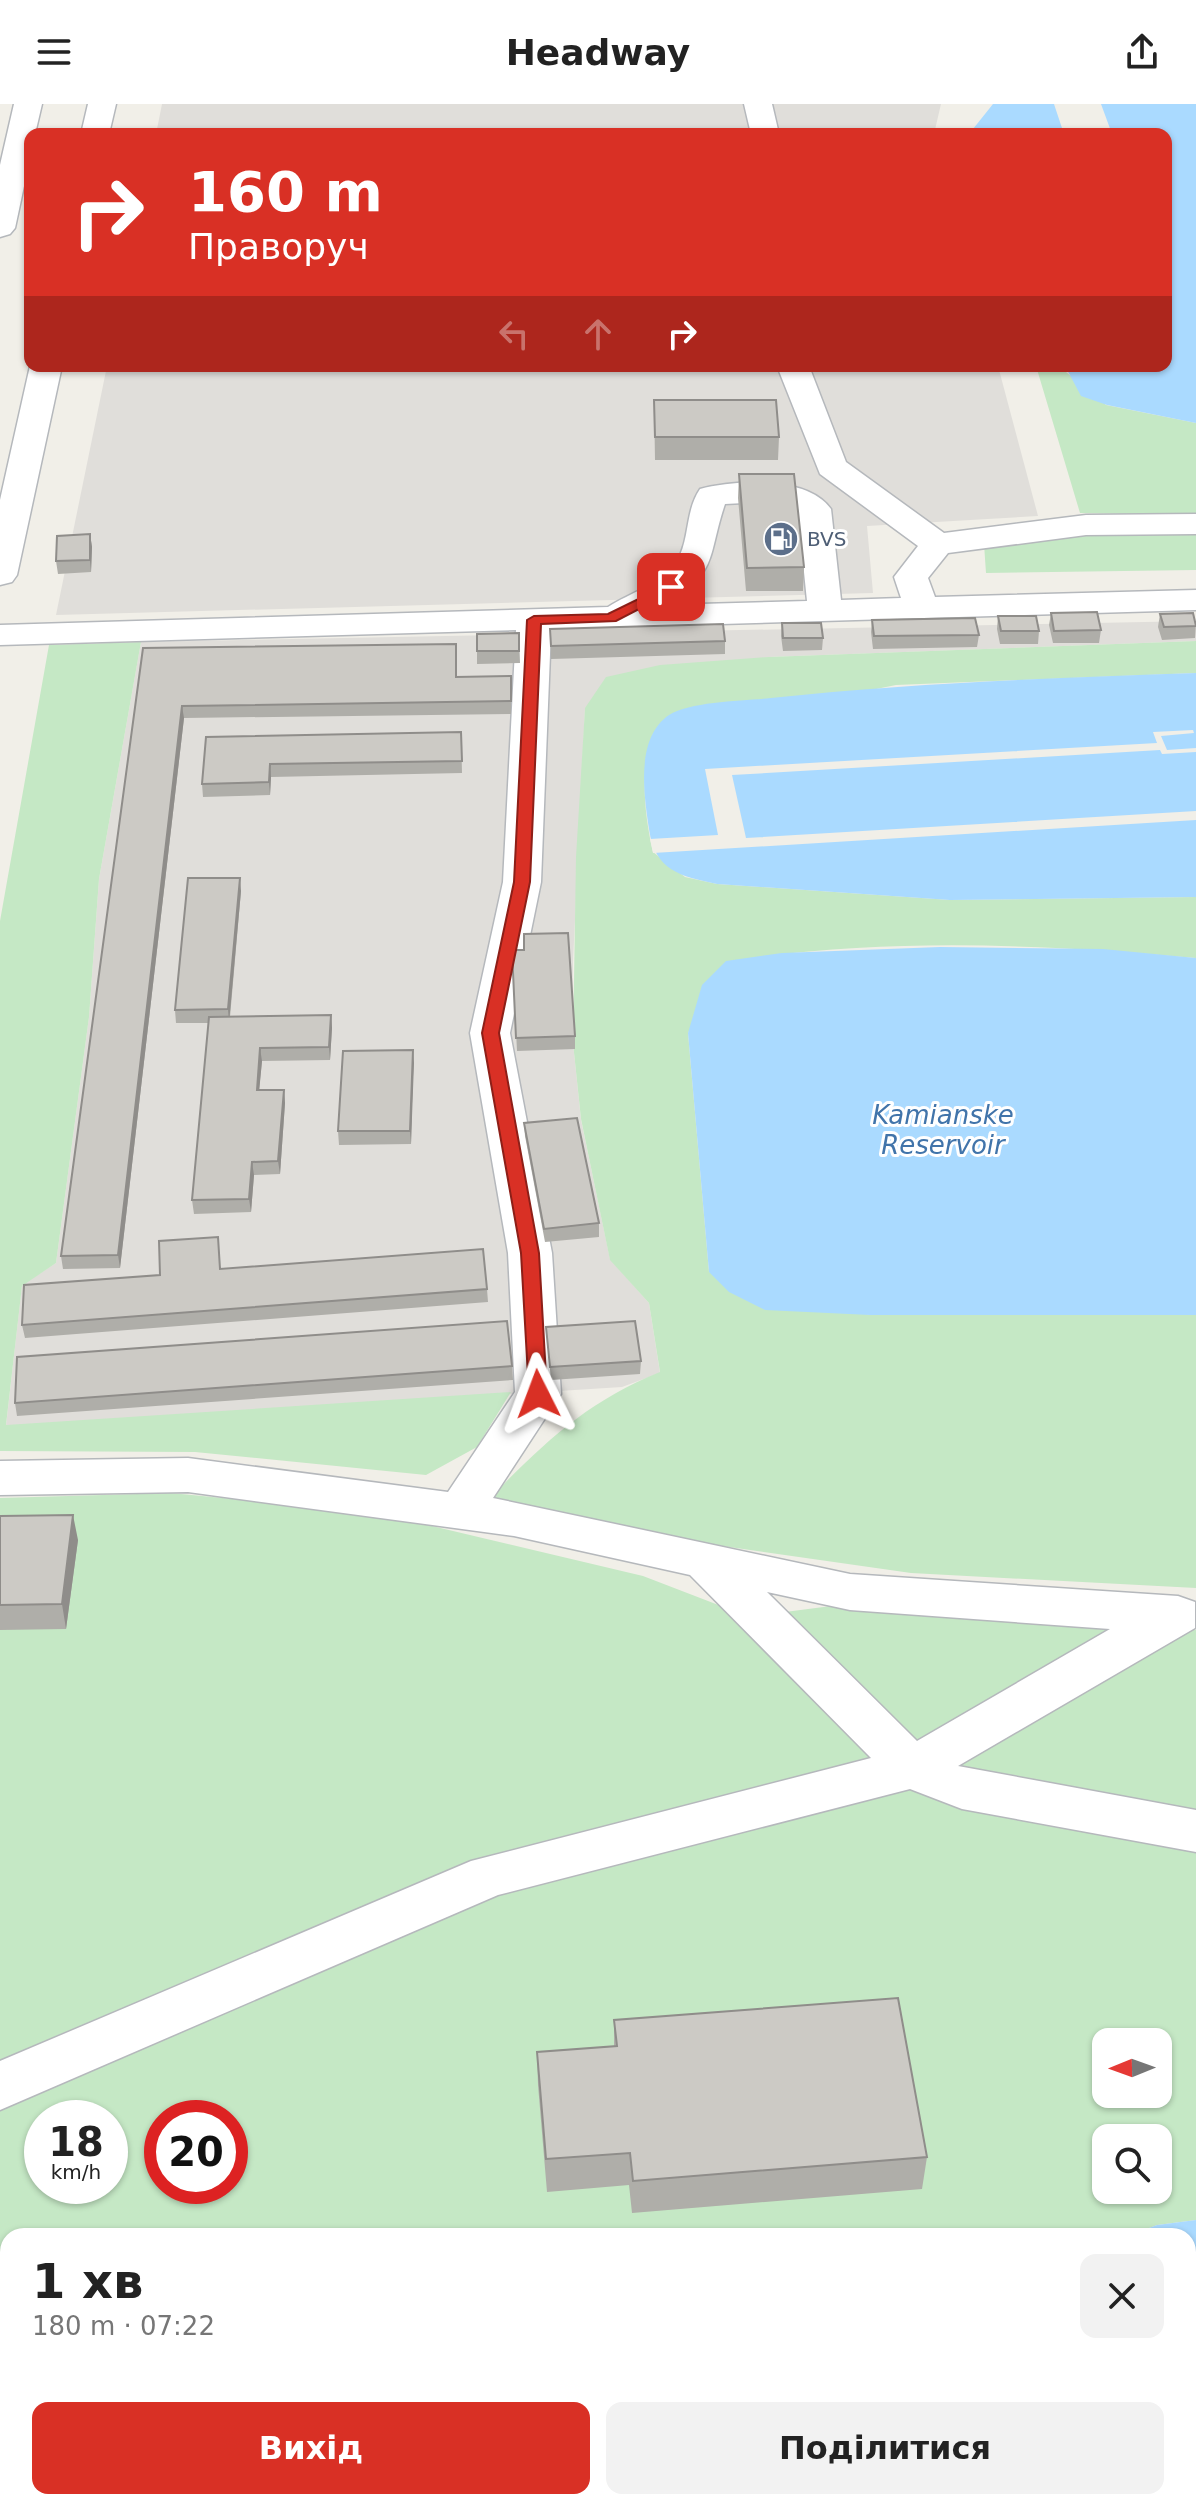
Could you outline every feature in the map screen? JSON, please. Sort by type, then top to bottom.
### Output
[{"type":"street","points":[[0,228],[4,194],[28,104]]},
{"type":"street","points":[[96,128],[102,104]]},
{"type":"street","points":[[758,104],[764,128]]},
{"type":"street","points":[[0,575],[45,372]]},
{"type":"street","points":[[795,372],[832,467],[937,544],[1086,525],[1196,524]]},
{"type":"street","points":[[611,618],[671,587],[698,555],[703,512],[712,496],[743,492],[788,494],[814,509],[825,612]]},
{"type":"street","points":[[921,608],[911,577],[937,544]]},
{"type":"street","points":[[0,635],[1196,600]]},
{"type":"street","points":[[460,1511],[538,1394],[530,1253],[490,1033],[522,882],[534,620]]},
{"type":"street","points":[[0,1478],[188,1475],[514,1518],[850,1592],[1185,1616]]},
{"type":"street","points":[[705,1560],[912,1768],[962,1789],[1196,1831]]},
{"type":"street","points":[[0,2086],[489,1876],[912,1768],[1185,1616]]},
{"type":"shaded area","points":[[162,104],[941,104],[935,128],[157,128]]},
{"type":"shaded area","points":[[106,372],[1000,372],[1038,516],[867,526],[873,593],[56,615]]},
{"type":"shaded area","points":[[1196,621],[1196,641],[768,657],[585,708],[573,962],[573,1043],[581,1120],[610,1259],[649,1303],[660,1373],[622,1387],[6,1426],[22,1285],[56,1263],[89,1017],[99,879],[141,642]]},
{"type":"green space","points":[[1038,372],[1066,372],[1106,405],[1196,423],[1196,515],[1080,513]]},
{"type":"green space","points":[[1196,534],[1196,570],[986,573],[984,544],[1092,535]]},
{"type":"green space","points":[[1196,641],[1196,673],[896,685],[653,734],[646,763],[645,793],[653,852],[685,877],[717,884],[950,900],[1196,897],[1196,958],[1079,949],[961,945],[842,949],[726,962],[688,1033],[709,1272],[870,1315],[1196,1315],[1196,1588],[911,1573],[667,1538],[489,1499],[567,1426],[610,1397],[660,1372],[649,1303],[610,1260],[581,1119],[573,1043],[576,857],[585,708],[606,677],[660,665],[768,657]]},
{"type":"green space","points":[[141,642],[99,879],[89,1017],[56,1263],[22,1286],[6,1425],[511,1392],[477,1447],[426,1475],[195,1452],[0,1451],[0,921],[49,645]]},
{"type":"green space","points":[[171,1493],[377,1513],[643,1576],[734,1611],[868,1751],[1196,1843],[1196,2220],[1149,2228],[0,2228],[0,1498]]},
{"type":"green space","points":[[839,1605],[1196,1630],[1196,1817],[958,1774],[909,1745],[785,1612]]},
{"type":"water","points":[[993,104],[1196,104],[1196,423],[1107,405],[1081,396],[1068,372],[1172,372],[1172,128],[974,128]]},
{"type":"water","points":[[1196,673],[1196,897],[950,900],[717,884],[671,869],[663,863],[652,843],[644,784],[646,752],[658,725],[679,710],[718,702],[877,688]]},
{"type":"water","name":"Kamianske Reservoir","points":[[940,947],[1103,949],[1196,958],[1196,1315],[870,1315],[765,1310],[729,1292],[709,1272],[688,1033],[702,985],[726,961],[782,953]]},
{"type":"water","points":[[1196,2220],[1196,2228],[1149,2228]]},
{"type":"pier","points":[[1054,104],[1101,104],[1110,128],[1062,128]]},
{"type":"pier","points":[[1193,730],[1194,733],[1161,736],[1167,750],[1196,748],[1196,752],[1162,754],[1160,750],[732,775],[746,838],[1196,811],[1196,820],[653,853],[650,839],[718,835],[705,769],[1157,743],[1153,732]]},
{"type":"building","points":[[654,400],[776,400],[779,437],[655,437]]},
{"type":"building","points":[[739,474],[794,474],[804,567],[747,568]]},
{"type":"building","points":[[90,534],[90,560],[56,561],[57,536]]},
{"type":"building","points":[[1097,612],[1101,630],[1054,631],[1051,613]]},
{"type":"building","points":[[1193,613],[1196,626],[1164,627],[1160,614]]},
{"type":"building","points":[[998,616],[1036,616],[1039,631],[1001,631]]},
{"type":"building","points":[[975,618],[979,635],[874,636],[872,620]]},
{"type":"building","points":[[782,623],[821,623],[823,638],[783,638]]},
{"type":"building","points":[[723,624],[725,641],[551,646],[550,629]]},
{"type":"building","points":[[519,633],[519,651],[477,651],[477,634]]},
{"type":"building","points":[[456,644],[456,677],[511,676],[511,701],[182,706],[118,1255],[61,1256],[143,648]]},
{"type":"building","points":[[461,732],[462,761],[270,764],[269,782],[202,784],[206,737]]},
{"type":"building","points":[[188,878],[240,878],[228,1009],[175,1010]]},
{"type":"building","points":[[568,933],[575,1036],[516,1038],[512,950],[524,950],[524,934]]},
{"type":"building","points":[[331,1015],[329,1047],[260,1048],[257,1090],[284,1090],[278,1161],[252,1162],[249,1199],[192,1200],[209,1017]]},
{"type":"building","points":[[413,1050],[410,1131],[338,1131],[343,1051]]},
{"type":"building","points":[[577,1118],[599,1223],[544,1229],[524,1123]]},
{"type":"building","points":[[218,1237],[220,1269],[483,1249],[487,1289],[22,1325],[24,1285],[160,1275],[159,1241]]},
{"type":"building","points":[[507,1321],[512,1366],[15,1403],[17,1357]]},
{"type":"building","points":[[635,1321],[641,1361],[550,1367],[546,1327]]},
{"type":"building","points":[[73,1515],[62,1604],[0,1605],[0,1516]]},
{"type":"building","points":[[898,1998],[927,2157],[633,2181],[630,2153],[546,2159],[537,2052],[617,2046],[614,2020]]},
{"type":"place","name":"BVS","points":[[781,539]]},
{"type":"route","points":[[538,1394],[530,1253],[490,1033],[522,882],[534,620],[611,618],[671,587]]}]
